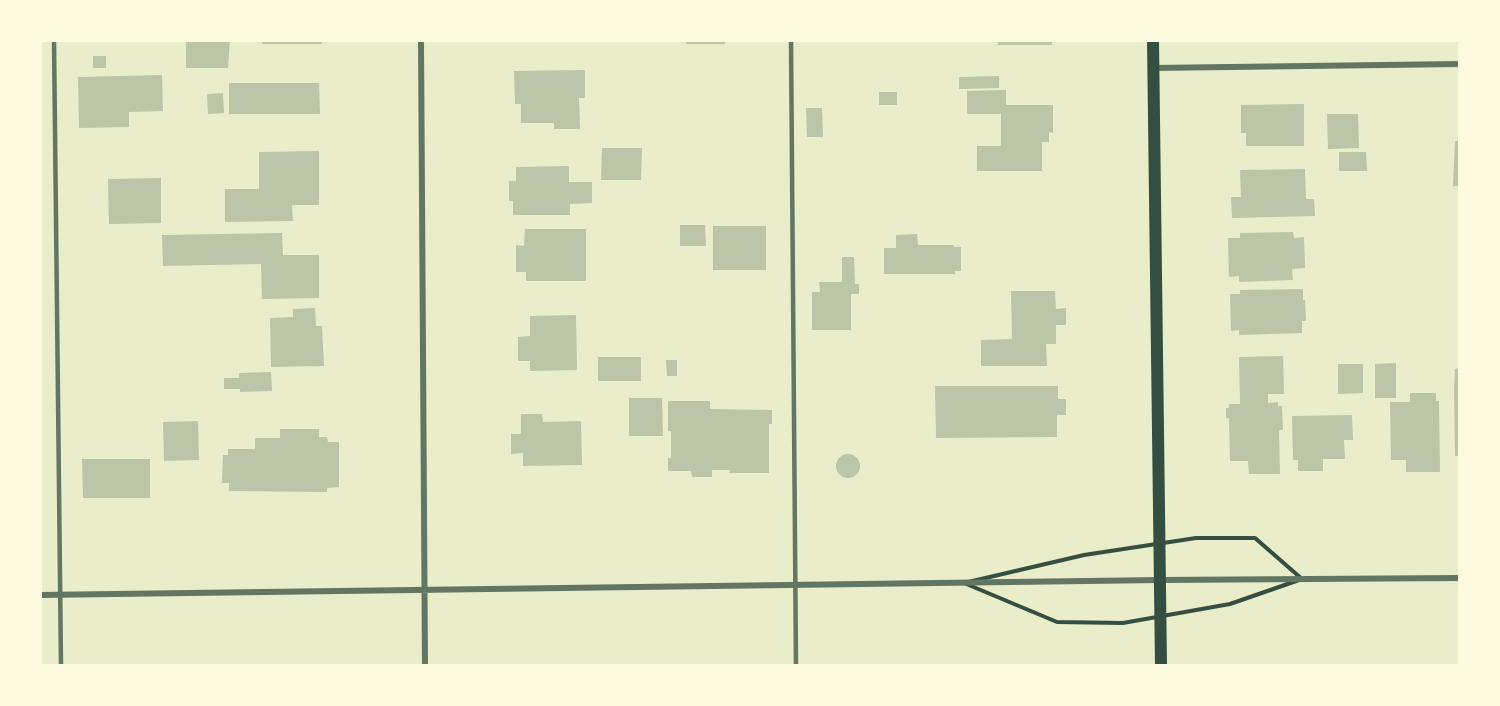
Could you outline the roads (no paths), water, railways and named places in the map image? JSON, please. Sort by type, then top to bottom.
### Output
[{"type":"main road","points":[[1153,40],[1161,666]]},
{"type":"street","points":[[421,40],[425,666]]},
{"type":"street","points":[[1153,68],[1460,64]]},
{"type":"street","points":[[40,595],[1160,579],[1460,578]]},
{"type":"lane","points":[[54,40],[61,666]]},
{"type":"lane","points":[[791,40],[796,666]]}]
